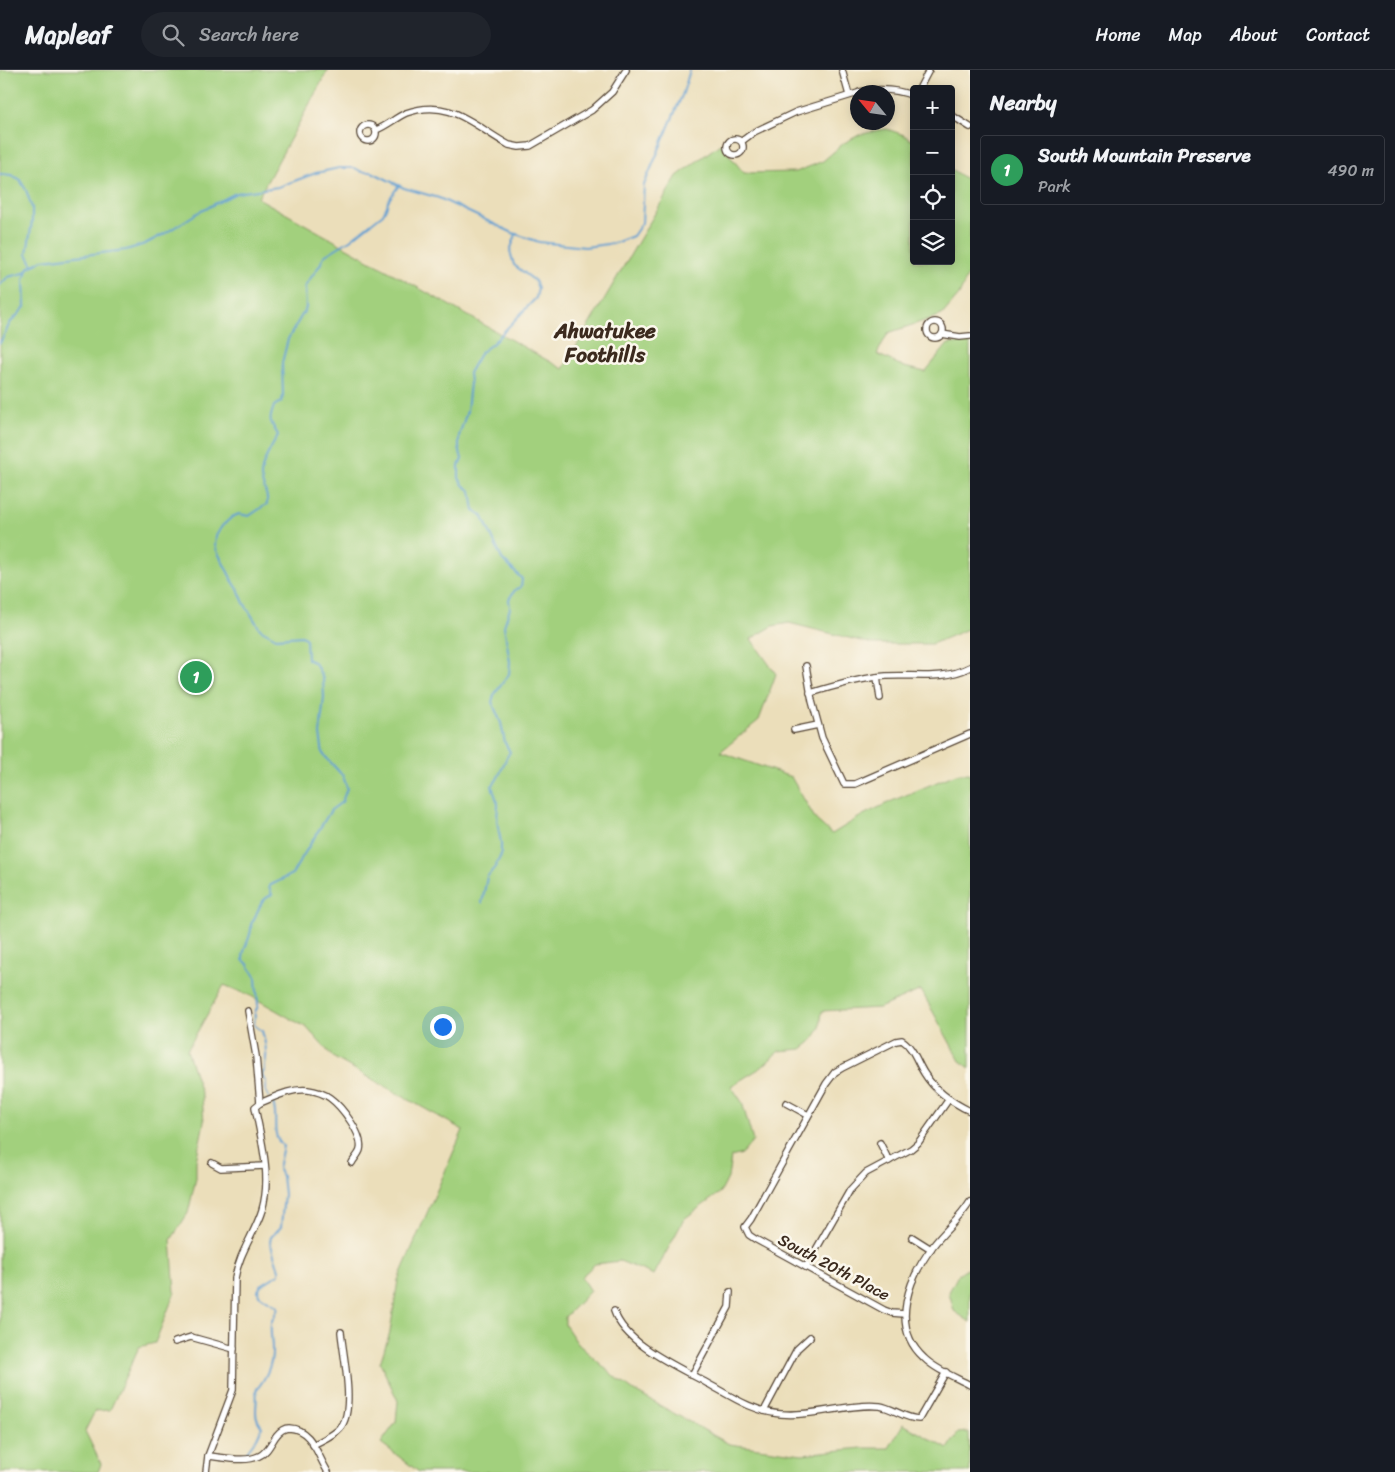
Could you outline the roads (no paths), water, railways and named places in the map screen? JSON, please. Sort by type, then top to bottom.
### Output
[{"type":"street","points":[[376,130],[406,114],[432,108],[455,112],[509,144],[519,147],[530,146],[592,110],[612,92],[626,70]]},
{"type":"street","points":[[742,141],[754,132],[796,112],[849,95],[842,70]]},
{"type":"street","points":[[921,85],[928,70]]},
{"type":"street","points":[[895,91],[910,94]]},
{"type":"street","points":[[955,118],[970,127]]},
{"type":"street","points":[[942,334],[960,338],[970,336]]},
{"type":"street","points":[[806,666],[810,693],[822,738],[844,784],[855,784],[970,734]]},
{"type":"street","points":[[810,693],[844,683],[877,677],[951,674],[970,667]]},
{"type":"street","points":[[877,677],[880,698]]},
{"type":"street","points":[[794,730],[818,725]]},
{"type":"street","points":[[248,1011],[256,1056],[260,1103]]},
{"type":"street","points":[[786,1103],[808,1115],[835,1072],[896,1040],[902,1040],[908,1043],[930,1082],[949,1099],[970,1111]]},
{"type":"street","points":[[206,1472],[208,1456],[233,1390],[235,1278],[237,1265],[262,1210],[266,1192],[265,1166],[255,1106],[291,1091],[306,1090],[324,1094],[335,1102],[357,1131],[360,1151],[352,1163]]},
{"type":"street","points":[[806,1268],[850,1190],[866,1173],[911,1149],[918,1143],[949,1099]]},
{"type":"street","name":"South 20th Place","points":[[808,1115],[745,1228],[755,1239],[806,1268],[884,1310],[904,1314],[907,1330],[916,1349],[925,1359],[970,1386]]},
{"type":"street","points":[[880,1143],[889,1161]]},
{"type":"street","points":[[212,1163],[221,1168],[265,1166]]},
{"type":"street","points":[[904,1314],[910,1287],[931,1249],[970,1202]]},
{"type":"street","points":[[912,1237],[931,1249]]},
{"type":"street","points":[[692,1375],[729,1307],[730,1292]]},
{"type":"street","points":[[614,1311],[621,1325],[646,1348],[692,1375],[764,1412],[794,1414],[880,1406],[914,1419],[919,1419],[946,1372]]},
{"type":"street","points":[[313,1445],[341,1428],[348,1413],[341,1332]]},
{"type":"street","points":[[175,1342],[191,1337],[234,1349]]},
{"type":"street","points":[[764,1412],[797,1349],[810,1337]]},
{"type":"street","points":[[208,1456],[249,1459],[260,1456],[270,1446],[277,1434],[285,1428],[297,1428],[306,1433],[328,1472]]},
{"type":"waterway","points":[[0,285],[8,277],[24,273],[28,268],[43,260],[126,250],[145,244],[199,212],[236,193],[278,187],[316,173],[339,168],[355,168],[362,172],[372,172],[404,188],[439,198],[513,233],[539,242],[585,247],[615,243],[633,236],[642,223],[644,185],[683,93],[690,70]]},
{"type":"waterway","points":[[0,174],[12,175],[20,180],[26,190],[32,208],[27,254],[33,265]]},
{"type":"waterway","points":[[269,1097],[266,1092],[266,1081],[262,1074],[265,1070],[265,1042],[262,1031],[254,1025],[255,1012],[258,1006],[256,978],[243,960],[244,951],[251,924],[259,907],[267,897],[272,895],[269,886],[292,874],[331,810],[342,802],[347,788],[343,776],[323,754],[320,734],[324,697],[323,679],[315,663],[307,659],[306,639],[302,636],[276,638],[260,629],[217,551],[215,545],[216,536],[222,526],[232,517],[239,514],[249,516],[267,504],[261,472],[267,455],[278,435],[272,424],[271,416],[274,406],[281,402],[283,396],[282,363],[288,339],[306,308],[305,286],[324,256],[350,240],[383,214],[388,201],[399,185]]},
{"type":"waterway","points":[[482,903],[487,877],[501,855],[497,821],[498,804],[492,786],[498,778],[510,752],[505,743],[501,723],[492,702],[494,695],[509,674],[510,662],[504,626],[510,608],[509,599],[515,590],[521,587],[522,579],[502,559],[482,515],[474,511],[471,491],[463,485],[459,478],[459,466],[462,459],[459,448],[459,436],[467,411],[470,383],[469,373],[481,352],[492,344],[536,298],[538,288],[535,281],[514,265],[510,251],[516,234]]},
{"type":"waterway","points":[[0,343],[10,323],[25,307],[24,279],[27,271]]},
{"type":"waterway","points":[[244,1455],[257,1438],[262,1427],[256,1414],[256,1390],[266,1376],[270,1365],[272,1354],[271,1324],[278,1307],[259,1295],[258,1291],[261,1285],[279,1274],[270,1242],[271,1237],[281,1227],[284,1194],[282,1176],[278,1168],[283,1146],[276,1136],[275,1112],[272,1101]]},
{"type":"place","name":"South Mountain Preserve","points":[[196,677]]},
{"type":"district","name":"Ahwatukee Foothills","points":[[605,343]]}]
